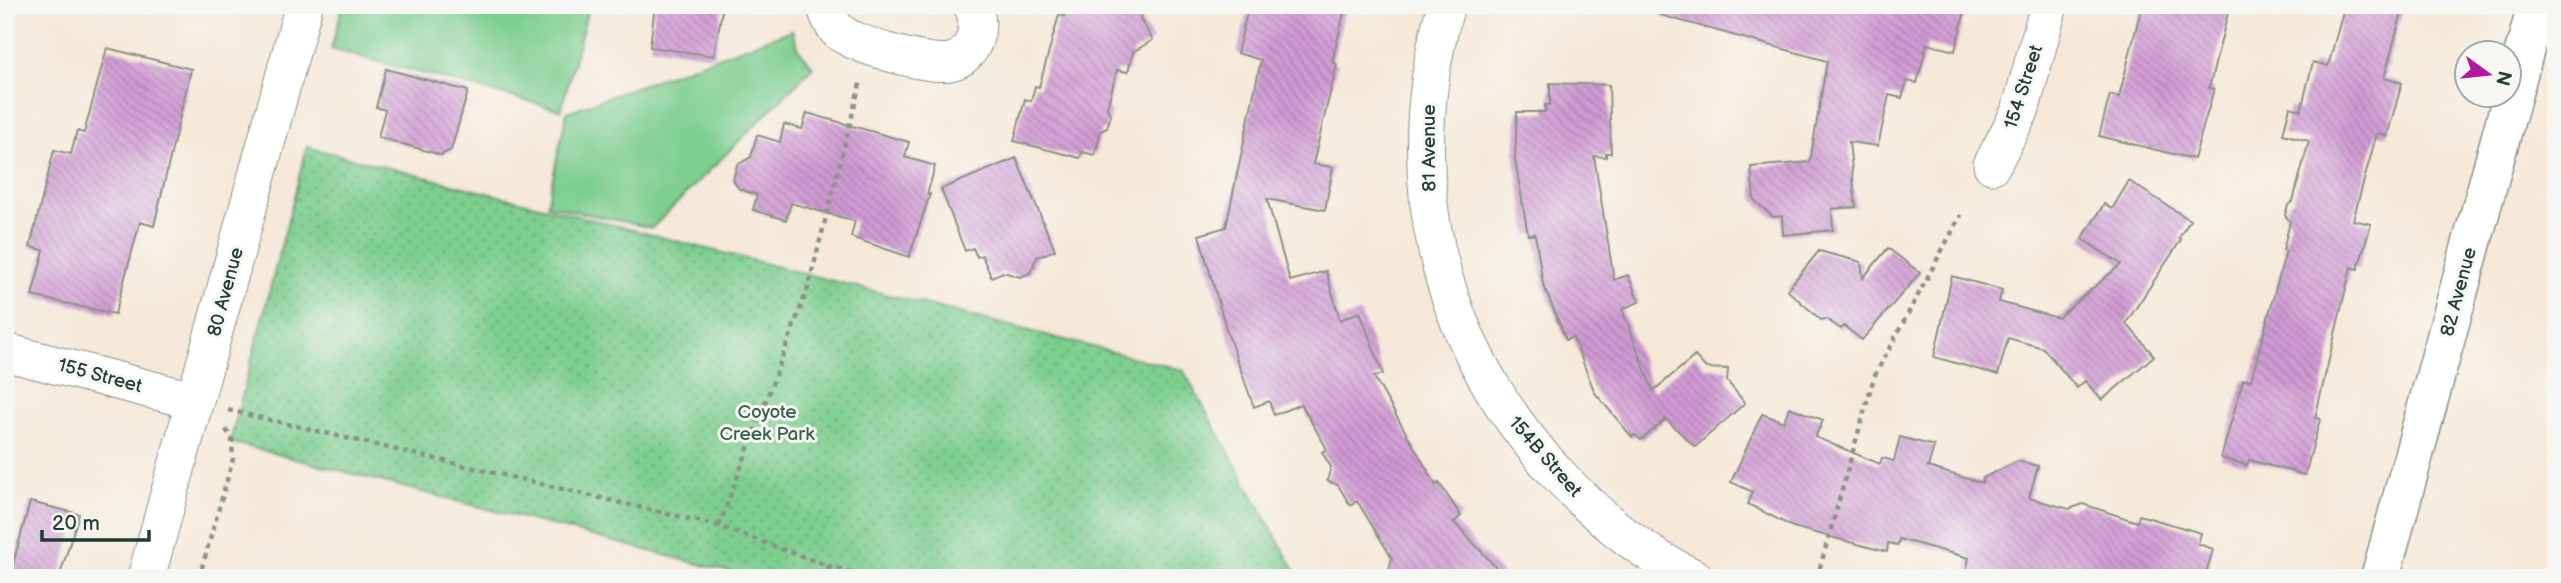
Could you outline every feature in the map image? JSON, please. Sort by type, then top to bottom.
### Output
[{"type":"street","name":"80 Avenue","points":[[146,578],[304,5]]},
{"type":"street","points":[[826,5],[836,29],[851,40],[934,63],[952,62],[964,55],[974,41],[978,26],[972,5]]},
{"type":"street","name":"81 Avenue","points":[[1446,5],[1431,68],[1426,163],[1433,242],[1447,291]]},
{"type":"street","name":"154 Street","points":[[1992,165],[2020,111],[2049,5]]},
{"type":"street","name":"82 Avenue","points":[[2380,578],[2537,5]]},
{"type":"street","name":"154B Street","points":[[1447,291],[1483,376],[1523,436],[1573,492],[1602,518],[1640,546],[1695,578]]},
{"type":"street","name":"155 Street","points":[[5,352],[195,401]]},
{"type":"path","points":[[719,526],[808,288],[862,76]]},
{"type":"path","points":[[1817,578],[1874,377],[1961,215]]},
{"type":"path","points":[[195,401],[719,526],[828,566],[874,578]]},
{"type":"path","points":[[199,578],[233,460],[232,439],[222,425]]},
{"type":"path","points":[[828,566],[830,578]]},
{"type":"green space","points":[[343,5],[589,5],[561,110],[331,49]]},
{"type":"green space","points":[[792,30],[799,50],[813,67],[652,228],[547,205],[567,112]]},
{"type":"green space","name":"Coyote Creek Park","points":[[307,147],[1183,370],[1299,578],[733,578],[734,573],[230,442]]},
{"type":"building","points":[[655,5],[723,5],[714,56],[650,47]]},
{"type":"building","points":[[1066,5],[1144,5],[1140,19],[1153,40],[1133,52],[1128,72],[1117,70],[1107,108],[1111,115],[1107,128],[1101,131],[1095,155],[1082,152],[1080,158],[1014,141],[1025,99],[1031,101],[1035,86],[1039,87],[1059,15],[1064,16]]},
{"type":"building","points":[[1249,5],[1346,5],[1332,62],[1337,64],[1313,164],[1333,167],[1325,210],[1267,199],[1290,281],[1326,271],[1340,320],[1360,312],[1383,374],[1374,377],[1436,485],[1439,483],[1461,516],[1454,522],[1506,578],[1387,578],[1392,558],[1357,501],[1350,505],[1338,485],[1327,481],[1331,467],[1322,452],[1327,449],[1301,404],[1274,415],[1269,401],[1254,407],[1228,335],[1199,235],[1226,227],[1261,60],[1237,53]]},
{"type":"building","points":[[1661,5],[1960,5],[1959,10],[1965,11],[1955,51],[1927,44],[1917,83],[1907,81],[1902,98],[1889,95],[1878,146],[1849,142],[1856,207],[1832,209],[1833,230],[1783,235],[1782,216],[1773,217],[1754,200],[1751,167],[1810,162],[1827,61],[1660,15]]},
{"type":"building","points":[[2142,5],[2230,5],[2209,88],[2214,89],[2194,159],[2099,136],[2110,95],[2119,97]]},
{"type":"building","points":[[2345,5],[2404,5],[2384,78],[2402,83],[2387,136],[2377,133],[2353,220],[2371,224],[2358,269],[2351,267],[2315,418],[2320,419],[2305,475],[2249,460],[2247,465],[2221,458],[2243,380],[2251,380],[2286,251],[2283,250],[2290,222],[2285,215],[2288,205],[2293,201],[2309,141],[2283,134],[2290,107],[2301,110],[2313,62],[2328,66]]},
{"type":"building","points":[[107,48],[191,69],[154,226],[140,222],[115,314],[32,296],[44,250],[30,247],[54,150],[71,154],[77,131],[84,133]]},
{"type":"building","points":[[386,69],[468,91],[451,150],[441,155],[378,137],[385,110],[376,107]]},
{"type":"building","points":[[1550,83],[1609,85],[1611,153],[1606,153],[1606,157],[1594,156],[1614,280],[1628,275],[1639,302],[1622,309],[1653,391],[1695,356],[1706,368],[1728,369],[1727,381],[1745,403],[1695,447],[1666,419],[1641,440],[1635,435],[1632,437],[1595,393],[1573,337],[1566,340],[1543,284],[1535,234],[1528,235],[1515,159],[1517,112],[1545,112],[1545,105],[1550,105]]},
{"type":"building","points":[[807,113],[909,142],[905,157],[935,166],[927,195],[930,194],[909,257],[851,237],[855,221],[791,203],[786,220],[753,210],[757,195],[739,189],[733,180],[737,165],[751,157],[757,135],[780,142],[784,124],[802,129]]},
{"type":"building","points":[[1016,158],[1055,250],[1037,257],[1030,273],[1020,277],[1003,272],[991,277],[982,255],[977,257],[973,248],[965,251],[941,189]]},
{"type":"building","points":[[2129,181],[2190,220],[2179,238],[2181,240],[2126,323],[2154,356],[2102,400],[2085,381],[2077,388],[2043,348],[2008,338],[1998,375],[1934,357],[1952,276],[2002,290],[1999,302],[2058,318],[2121,264],[2082,239],[2104,204],[2112,209]]},
{"type":"building","points":[[1888,248],[1920,273],[1862,340],[1844,326],[1841,329],[1826,319],[1821,320],[1787,290],[1819,251],[1861,262],[1863,278]]},
{"type":"building","points":[[1789,407],[1823,420],[1815,437],[1880,464],[1882,458],[1894,461],[1900,437],[1934,446],[1928,467],[1982,483],[1983,478],[2018,461],[2038,466],[2029,498],[2069,509],[2083,504],[2137,522],[2139,515],[2201,533],[2198,544],[2213,549],[2205,578],[1989,578],[1966,571],[1969,558],[1899,539],[1898,545],[1888,543],[1887,552],[1793,527],[1748,504],[1753,492],[1731,482],[1762,414],[1784,422]]},
{"type":"building","points":[[30,502],[79,514],[59,578],[9,578]]}]
